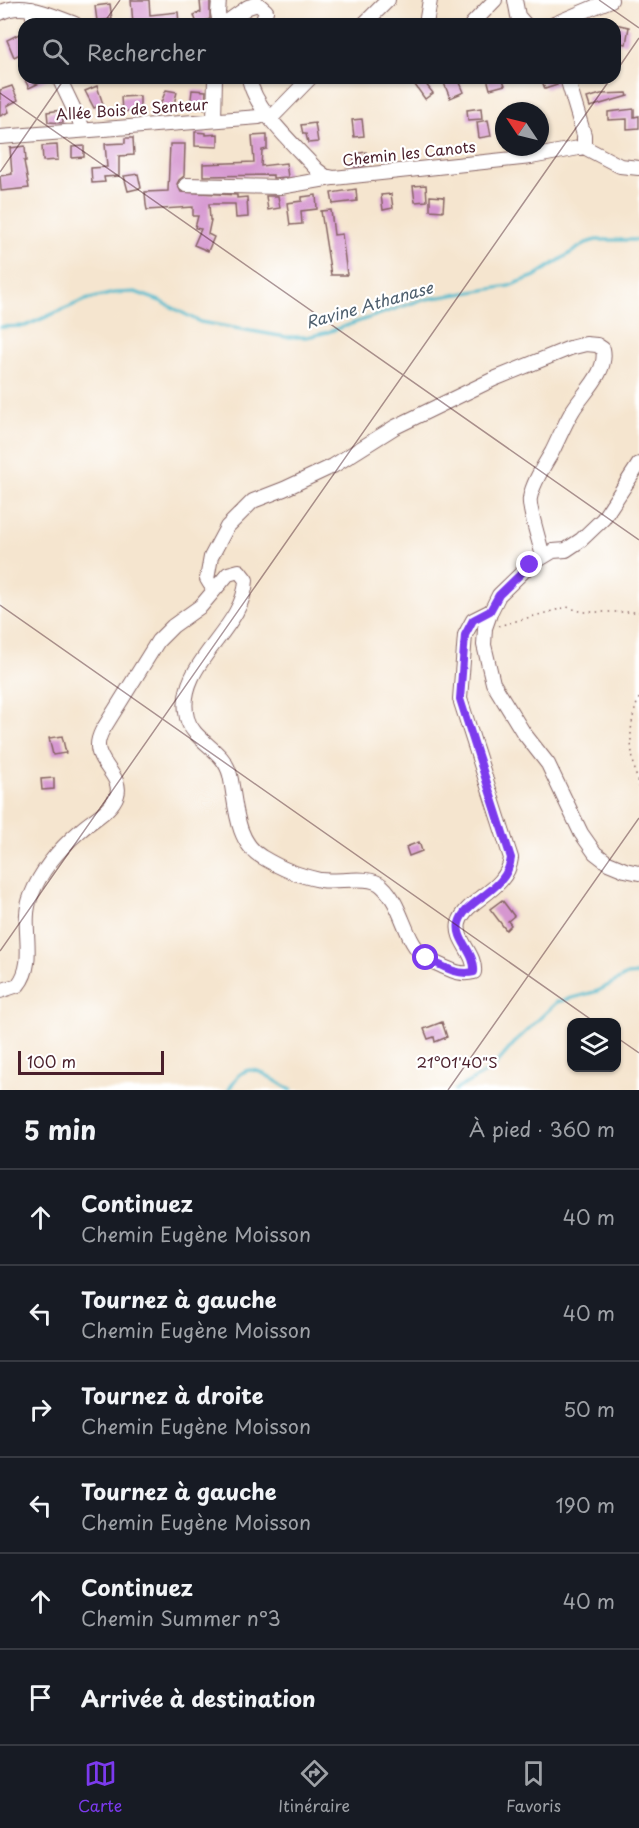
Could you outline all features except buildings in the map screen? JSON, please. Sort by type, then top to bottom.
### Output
[{"type":"street","points":[[219,0],[220,18]]},
{"type":"street","points":[[370,18],[388,0]]},
{"type":"street","points":[[427,18],[430,0]]},
{"type":"street","points":[[478,18],[495,0]]},
{"type":"street","points":[[515,0],[520,18]]},
{"type":"street","points":[[568,18],[611,0]]},
{"type":"street","points":[[231,18],[248,6],[262,2],[266,11],[264,18]]},
{"type":"street","points":[[1,8],[32,9],[58,18]]},
{"type":"street","points":[[32,9],[33,18]]},
{"type":"street","points":[[62,84],[81,124],[81,129]]},
{"type":"street","points":[[214,120],[216,84]]},
{"type":"street","name":"Chemin les Canots","points":[[251,84],[254,94],[268,116],[317,170],[325,176],[334,178],[531,157],[584,147]]},
{"type":"street","points":[[268,116],[303,84]]},
{"type":"street","points":[[569,84],[584,135],[584,147],[620,166],[639,168]]},
{"type":"street","name":"Allée Bois de Senteur","points":[[0,136],[268,116]]},
{"type":"street","points":[[186,185],[280,187],[334,178]]},
{"type":"street","points":[[216,587],[207,579],[211,557],[227,526],[253,501],[333,466],[395,427],[494,379],[570,348],[586,344],[597,345],[603,349],[604,356],[601,365],[589,390],[569,417],[539,475],[530,498],[543,557]]},
{"type":"street","points":[[639,464],[603,519],[581,540],[566,550],[553,551],[530,565],[499,595],[490,611],[485,628],[484,645],[493,683],[518,724],[548,764],[581,833],[595,853],[608,863],[639,873]]},
{"type":"street","points":[[0,991],[18,985],[28,968],[26,914],[30,897],[40,877],[57,854],[81,829],[109,808],[117,794],[117,783],[100,757],[98,745],[102,731],[158,641],[173,626],[201,606],[228,574],[239,571],[246,580],[245,593],[234,617],[194,674],[186,706],[188,720],[194,732],[212,747],[228,767],[246,844],[258,855],[288,872],[323,880],[363,880],[381,884],[397,903],[410,938],[426,958],[464,974],[474,972],[475,963],[458,927],[462,916],[503,879],[510,868],[511,858],[460,699],[465,635],[473,620],[490,611]]},
{"type":"path","points":[[484,645],[491,629],[567,607],[583,612],[639,612]]},
{"type":"path","points":[[639,698],[633,713],[629,742],[639,790]]},
{"type":"waterway","name":"Ravine Athanase","points":[[0,327],[25,326],[85,300],[114,293],[135,292],[160,301],[200,322],[286,337],[307,337],[421,300],[509,286],[535,276],[586,243],[596,240],[639,240]]},
{"type":"waterway","points":[[455,1090],[492,1069],[517,1040],[557,1002],[598,991],[627,975],[639,974]]},
{"type":"waterway","points":[[229,1090],[236,1078],[243,1072],[251,1070],[258,1071],[292,1090]]},
{"type":"route","points":[[426,958],[455,972],[464,974],[474,972],[475,963],[458,927],[462,916],[503,879],[510,868],[511,858],[460,699],[465,635],[473,620],[490,611],[499,595],[530,565]]}]
